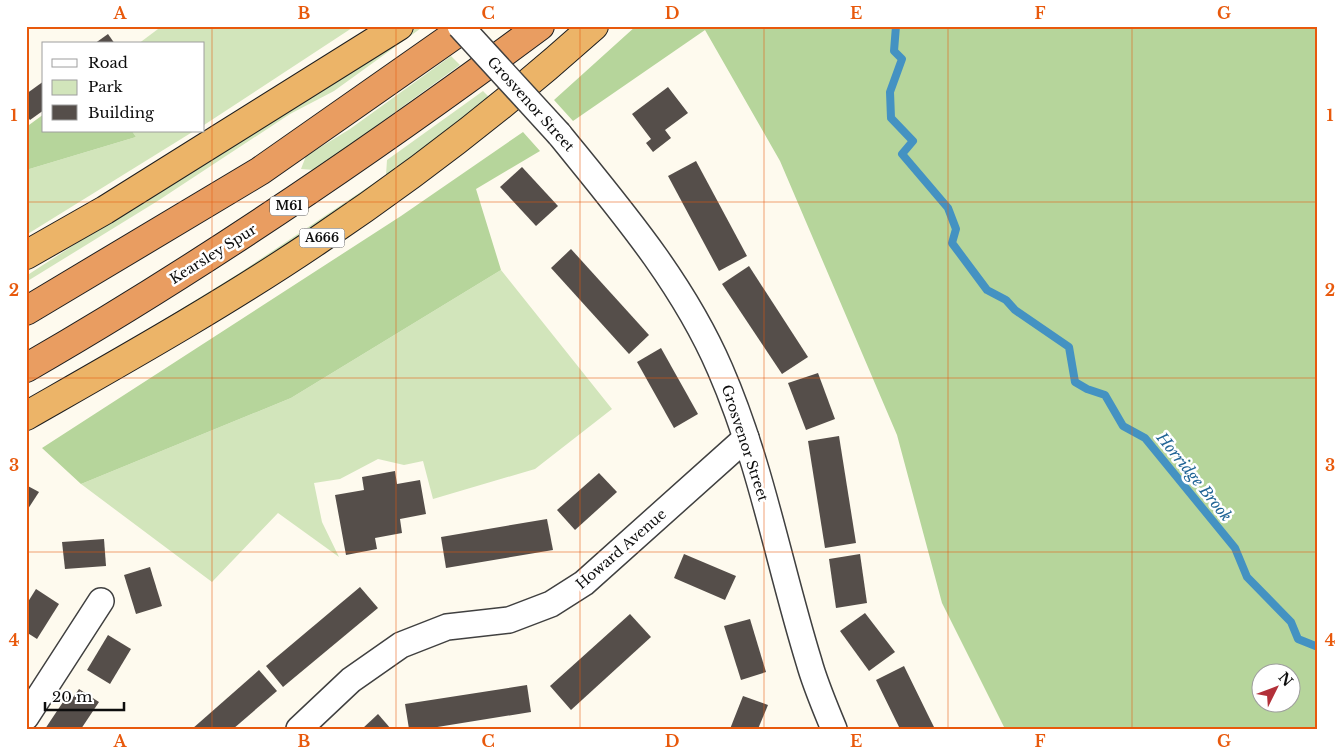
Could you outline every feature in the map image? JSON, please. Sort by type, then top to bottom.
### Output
[{"type":"highway","points":[[26,255],[105,210],[399,26]]},
{"type":"highway","points":[[26,311],[260,171],[467,26]]},
{"type":"highway","name":"Kearsley Spur","points":[[26,368],[277,214],[412,122],[540,26]]},
{"type":"highway","name":"A666","points":[[26,416],[170,334],[317,241],[451,145],[594,26]]},
{"type":"street","name":"Grosvenor Street","points":[[460,26],[559,134],[648,245],[690,308],[720,369],[746,438],[809,664],[834,729]]},
{"type":"street","name":"Howard Avenue","points":[[299,729],[351,680],[401,645],[447,627],[508,620],[551,604],[584,583],[746,438]]},
{"type":"street","points":[[26,717],[101,601]]},
{"type":"green space","points":[[162,26],[355,26],[205,124],[205,42],[141,42]]},
{"type":"green space","points":[[412,26],[424,26],[334,91],[290,114],[156,202],[26,282],[26,276]]},
{"type":"green space","points":[[636,26],[1318,26],[1318,729],[1005,729],[942,603],[897,435],[780,161],[705,30],[573,121],[554,100]]},
{"type":"green space","points":[[451,56],[460,65],[315,170],[301,169],[306,156],[350,129]]},
{"type":"green space","points":[[483,91],[490,98],[344,207],[236,278],[90,365],[238,274],[386,175],[387,160]]},
{"type":"green space","points":[[42,115],[42,132],[133,132],[136,137],[26,170],[26,122],[29,125]]},
{"type":"green space","points":[[133,132],[192,132],[26,235],[26,170],[136,137]]},
{"type":"green space","points":[[523,132],[540,151],[476,189],[501,270],[291,398],[81,484],[42,448],[401,216]]},
{"type":"green space","points":[[501,270],[612,409],[535,469],[433,499],[423,461],[404,465],[378,459],[340,479],[314,483],[322,522],[339,557],[278,513],[212,582],[81,484],[291,398]]},
{"type":"building","points":[[108,34],[114,42],[97,42]]},
{"type":"building","points":[[42,82],[42,111],[30,120],[26,115],[26,94]]},
{"type":"building","points":[[668,87],[688,113],[665,130],[671,138],[653,152],[646,143],[651,139],[632,114]]},
{"type":"building","points":[[696,161],[747,256],[719,271],[668,176]]},
{"type":"building","points":[[522,167],[558,206],[536,226],[500,187]]},
{"type":"building","points":[[571,249],[649,335],[629,354],[551,268]]},
{"type":"building","points":[[749,266],[808,357],[782,374],[722,284]]},
{"type":"building","points":[[661,348],[698,414],[674,428],[637,362]]},
{"type":"building","points":[[818,373],[835,419],[806,430],[788,383]]},
{"type":"building","points":[[839,436],[856,543],[825,548],[808,441]]},
{"type":"building","points":[[395,471],[397,484],[420,480],[426,514],[400,519],[402,533],[375,538],[377,549],[346,555],[335,495],[364,490],[362,477]]},
{"type":"building","points":[[599,473],[617,492],[575,530],[557,510]]},
{"type":"building","points":[[26,485],[39,492],[26,512]]},
{"type":"building","points":[[547,519],[553,550],[446,568],[441,537]]},
{"type":"building","points":[[104,539],[106,566],[65,569],[62,542]]},
{"type":"building","points":[[684,554],[736,576],[725,600],[674,578]]},
{"type":"building","points":[[860,554],[867,603],[836,608],[829,559]]},
{"type":"building","points":[[150,567],[162,606],[136,614],[124,575]]},
{"type":"building","points":[[360,587],[378,608],[283,687],[266,666]]},
{"type":"building","points":[[36,589],[59,604],[37,639],[26,632],[26,605]]},
{"type":"building","points":[[865,613],[895,652],[869,671],[840,631]]},
{"type":"building","points":[[630,614],[651,637],[571,710],[550,686]]},
{"type":"building","points":[[750,619],[766,672],[741,680],[724,626]]},
{"type":"building","points":[[108,635],[131,649],[110,684],[87,670]]},
{"type":"building","points":[[904,666],[935,729],[900,729],[876,680]]},
{"type":"building","points":[[259,670],[277,691],[233,729],[192,729]]},
{"type":"building","points":[[527,685],[531,712],[425,729],[409,729],[405,704]]},
{"type":"building","points":[[79,689],[99,702],[81,729],[45,729],[67,696],[72,699]]},
{"type":"building","points":[[743,696],[768,705],[758,729],[730,729]]},
{"type":"building","points":[[378,714],[391,729],[362,729]]},
{"type":"waterway","name":"Horridge Brook","points":[[896,26],[894,51],[902,59],[890,92],[891,118],[913,141],[902,154],[948,208],[956,229],[952,243],[987,290],[1006,300],[1015,310],[1069,347],[1075,382],[1087,389],[1105,395],[1123,426],[1145,438],[1235,548],[1247,577],[1291,622],[1298,639],[1318,647]]}]
